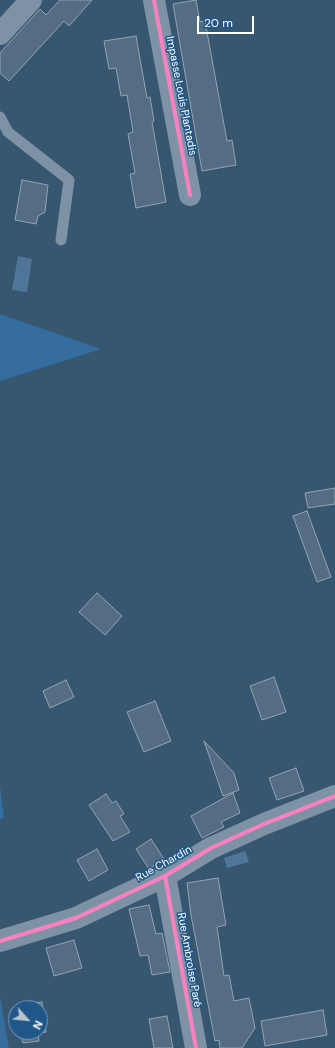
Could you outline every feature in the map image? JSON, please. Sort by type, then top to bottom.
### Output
[{"type":"street","points":[[0,34],[31,0]]},
{"type":"street","name":"Impasse Louis Plantadis","points":[[154,0],[190,195]]},
{"type":"street","name":"Rue Chardin","points":[[0,941],[76,918],[165,876],[211,848],[264,824],[335,796]]},
{"type":"street","name":"Rue Ambroise Paré","points":[[165,876],[196,1048]]},
{"type":"lane","points":[[0,117],[8,132],[69,180],[61,240]]},
{"type":"shaded area","points":[[18,256],[32,259],[27,292],[12,290]]},
{"type":"shaded area","points":[[0,314],[101,349],[0,381]]},
{"type":"shaded area","points":[[0,786],[4,817],[0,820]]},
{"type":"shaded area","points":[[245,851],[249,862],[227,868],[224,858]]},
{"type":"shaded area","points":[[0,996],[9,1048],[0,1048]]},
{"type":"building","points":[[60,0],[92,0],[69,26],[64,21],[9,81],[0,73],[0,53],[40,9],[46,15]]},
{"type":"building","points":[[196,0],[200,22],[205,21],[227,141],[232,140],[236,165],[202,171],[173,4]]},
{"type":"building","points":[[136,36],[147,98],[150,97],[154,121],[152,122],[166,202],[136,208],[130,174],[135,173],[128,134],[133,132],[127,95],[121,96],[116,68],[109,69],[104,41]]},
{"type":"building","points":[[22,180],[48,185],[45,212],[38,216],[36,224],[15,220]]},
{"type":"building","points":[[335,488],[335,504],[308,508],[305,493]]},
{"type":"building","points":[[307,511],[331,577],[317,582],[293,516]]},
{"type":"building","points":[[97,593],[122,616],[105,635],[79,612]]},
{"type":"building","points":[[274,677],[286,712],[262,720],[250,686]]},
{"type":"building","points":[[66,680],[74,697],[50,708],[43,691]]},
{"type":"building","points":[[155,701],[171,741],[144,752],[127,712]]},
{"type":"building","points":[[204,741],[234,773],[239,790],[223,796]]},
{"type":"building","points":[[296,768],[304,791],[277,800],[269,778]]},
{"type":"building","points":[[233,793],[240,813],[221,822],[224,827],[202,838],[191,816]]},
{"type":"building","points":[[106,794],[112,803],[116,801],[124,814],[120,816],[130,832],[113,841],[89,805]]},
{"type":"building","points":[[151,839],[164,859],[149,869],[136,849]]},
{"type":"building","points":[[97,849],[108,870],[89,881],[77,860]]},
{"type":"building","points":[[218,878],[226,925],[217,927],[224,976],[229,975],[234,1001],[249,998],[255,1028],[242,1048],[220,1048],[219,1040],[215,1041],[191,915],[187,883]]},
{"type":"building","points":[[149,905],[156,934],[162,933],[170,972],[152,975],[148,955],[140,956],[129,909]]},
{"type":"building","points":[[74,940],[82,968],[54,976],[46,948]]},
{"type":"building","points":[[323,1010],[327,1035],[265,1046],[261,1021]]},
{"type":"building","points":[[167,1016],[173,1048],[154,1048],[149,1019]]},
{"type":"building","points":[[22,1040],[39,1040],[39,1041],[23,1043]]},
{"type":"cycle path","points":[[154,0],[190,195]]},
{"type":"cycle path","points":[[0,941],[76,918],[165,876],[211,848],[264,824],[335,796]]},
{"type":"cycle path","points":[[165,876],[196,1048]]}]
